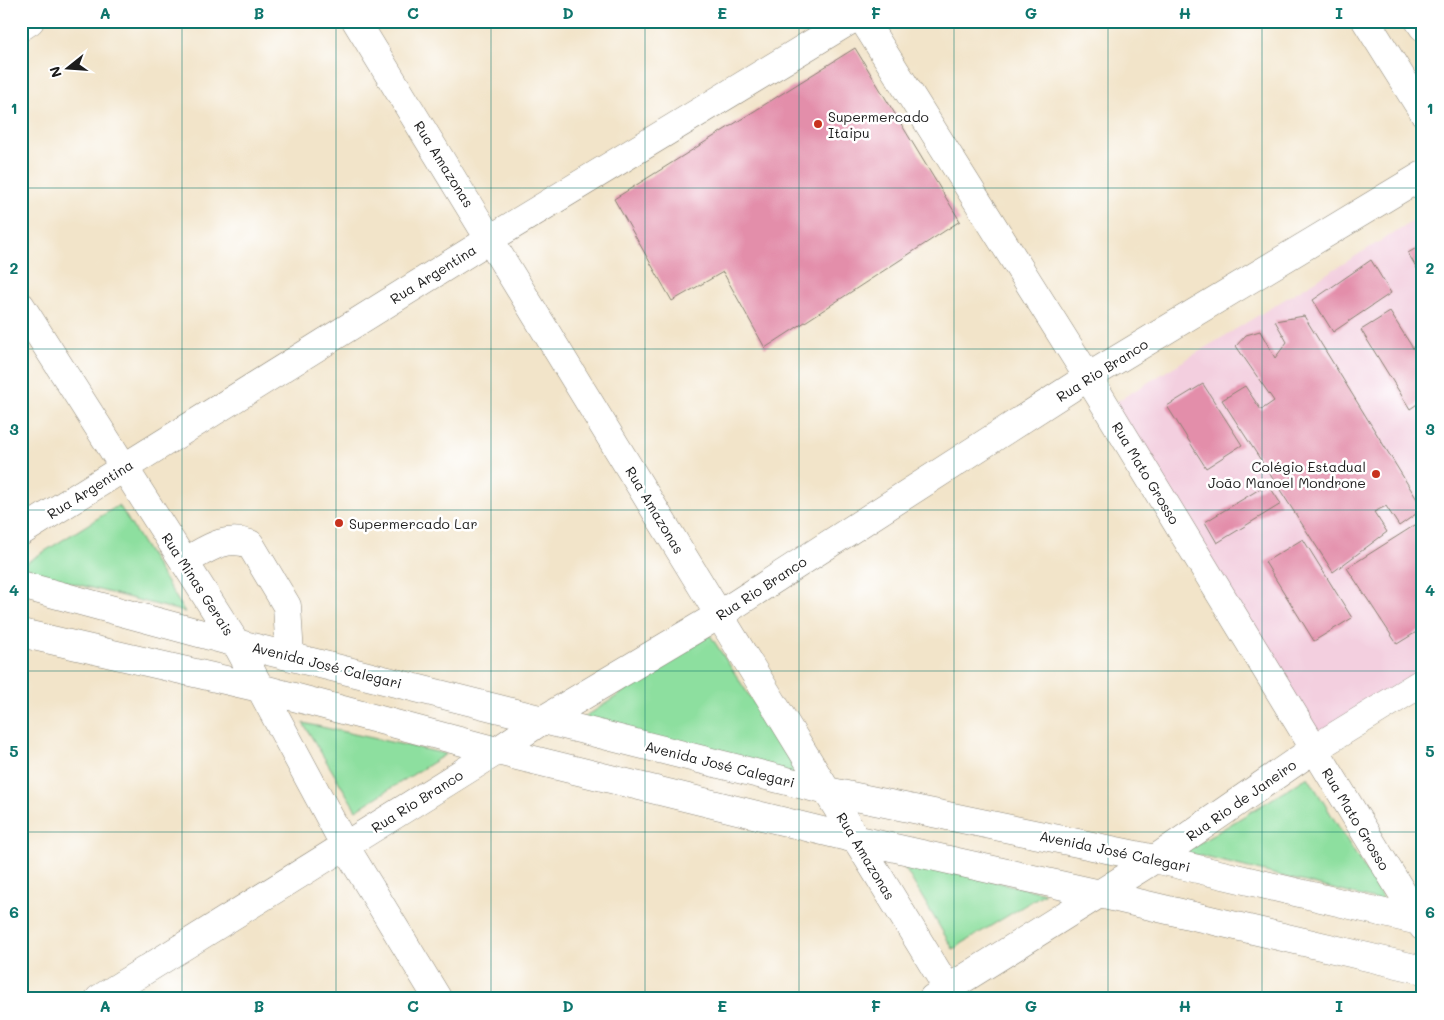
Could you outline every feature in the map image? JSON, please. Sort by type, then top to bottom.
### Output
[{"type":"street","points":[[21,27],[30,21]]},
{"type":"street","name":"Rua Amazonas","points":[[356,21],[827,791],[944,996]]},
{"type":"street","name":"Rua Argentina","points":[[21,532],[490,239],[849,21]]},
{"type":"street","name":"Rua Mato Grosso","points":[[864,21],[1088,378],[1421,923]]},
{"type":"street","points":[[1366,21],[1423,112]]},
{"type":"street","points":[[1420,21],[1423,26]]},
{"type":"street","name":"Rua Rio Branco","points":[[99,999],[497,751],[544,719],[719,615],[1088,378],[1423,175]]},
{"type":"street","name":"Rua Minas Gerais","points":[[21,306],[236,643],[345,846],[438,999]]},
{"type":"street","points":[[184,562],[218,543],[237,539],[250,544],[287,606],[290,656]]},
{"type":"street","name":"Avenida José Calegari","points":[[21,585],[236,643],[827,791],[1156,860],[1421,923]]},
{"type":"street","points":[[21,633],[260,688],[497,751],[855,839],[1423,970]]},
{"type":"street","name":"Rua Rio de Janeiro","points":[[944,996],[1100,894],[1156,860],[1314,749],[1423,682]]},
{"type":"shaded area","points":[[1423,215],[1423,675],[1314,741],[1111,405]]},
{"type":"green space","points":[[119,505],[185,612],[21,570],[21,566]]},
{"type":"green space","points":[[710,635],[803,779],[579,721]]},
{"type":"green space","points":[[303,723],[446,754],[356,810]]},
{"type":"green space","points":[[1308,777],[1385,902],[1185,852]]},
{"type":"green space","points":[[900,860],[1045,893],[953,949]]},
{"type":"building","name":"Supermercado Itaipu","points":[[855,48],[960,221],[765,348],[723,272],[672,301],[614,199]]},
{"type":"building","points":[[1423,244],[1423,279],[1408,253]]},
{"type":"building","points":[[1371,260],[1391,293],[1333,332],[1313,300]]},
{"type":"building","points":[[1390,312],[1423,364],[1423,400],[1410,409],[1361,330]]},
{"type":"building","points":[[1304,316],[1423,509],[1399,526],[1386,506],[1374,512],[1387,532],[1333,572],[1222,400],[1245,386],[1261,410],[1274,401],[1236,346],[1246,335],[1260,331],[1275,358],[1287,342],[1275,321]]},
{"type":"building","points":[[1203,384],[1242,445],[1206,468],[1167,406]]},
{"type":"building","points":[[1268,484],[1281,504],[1217,543],[1205,522]]},
{"type":"building","points":[[1423,520],[1423,628],[1397,644],[1347,568]]},
{"type":"building","points":[[1303,539],[1352,618],[1314,641],[1265,562]]},
{"type":"place","name":"Supermercado Itaipu","points":[[818,124]]},
{"type":"place","name":"Colégio Estadual João Manoel Mondrone","points":[[1376,474]]},
{"type":"place","name":"Supermercado Lar","points":[[339,523]]}]
